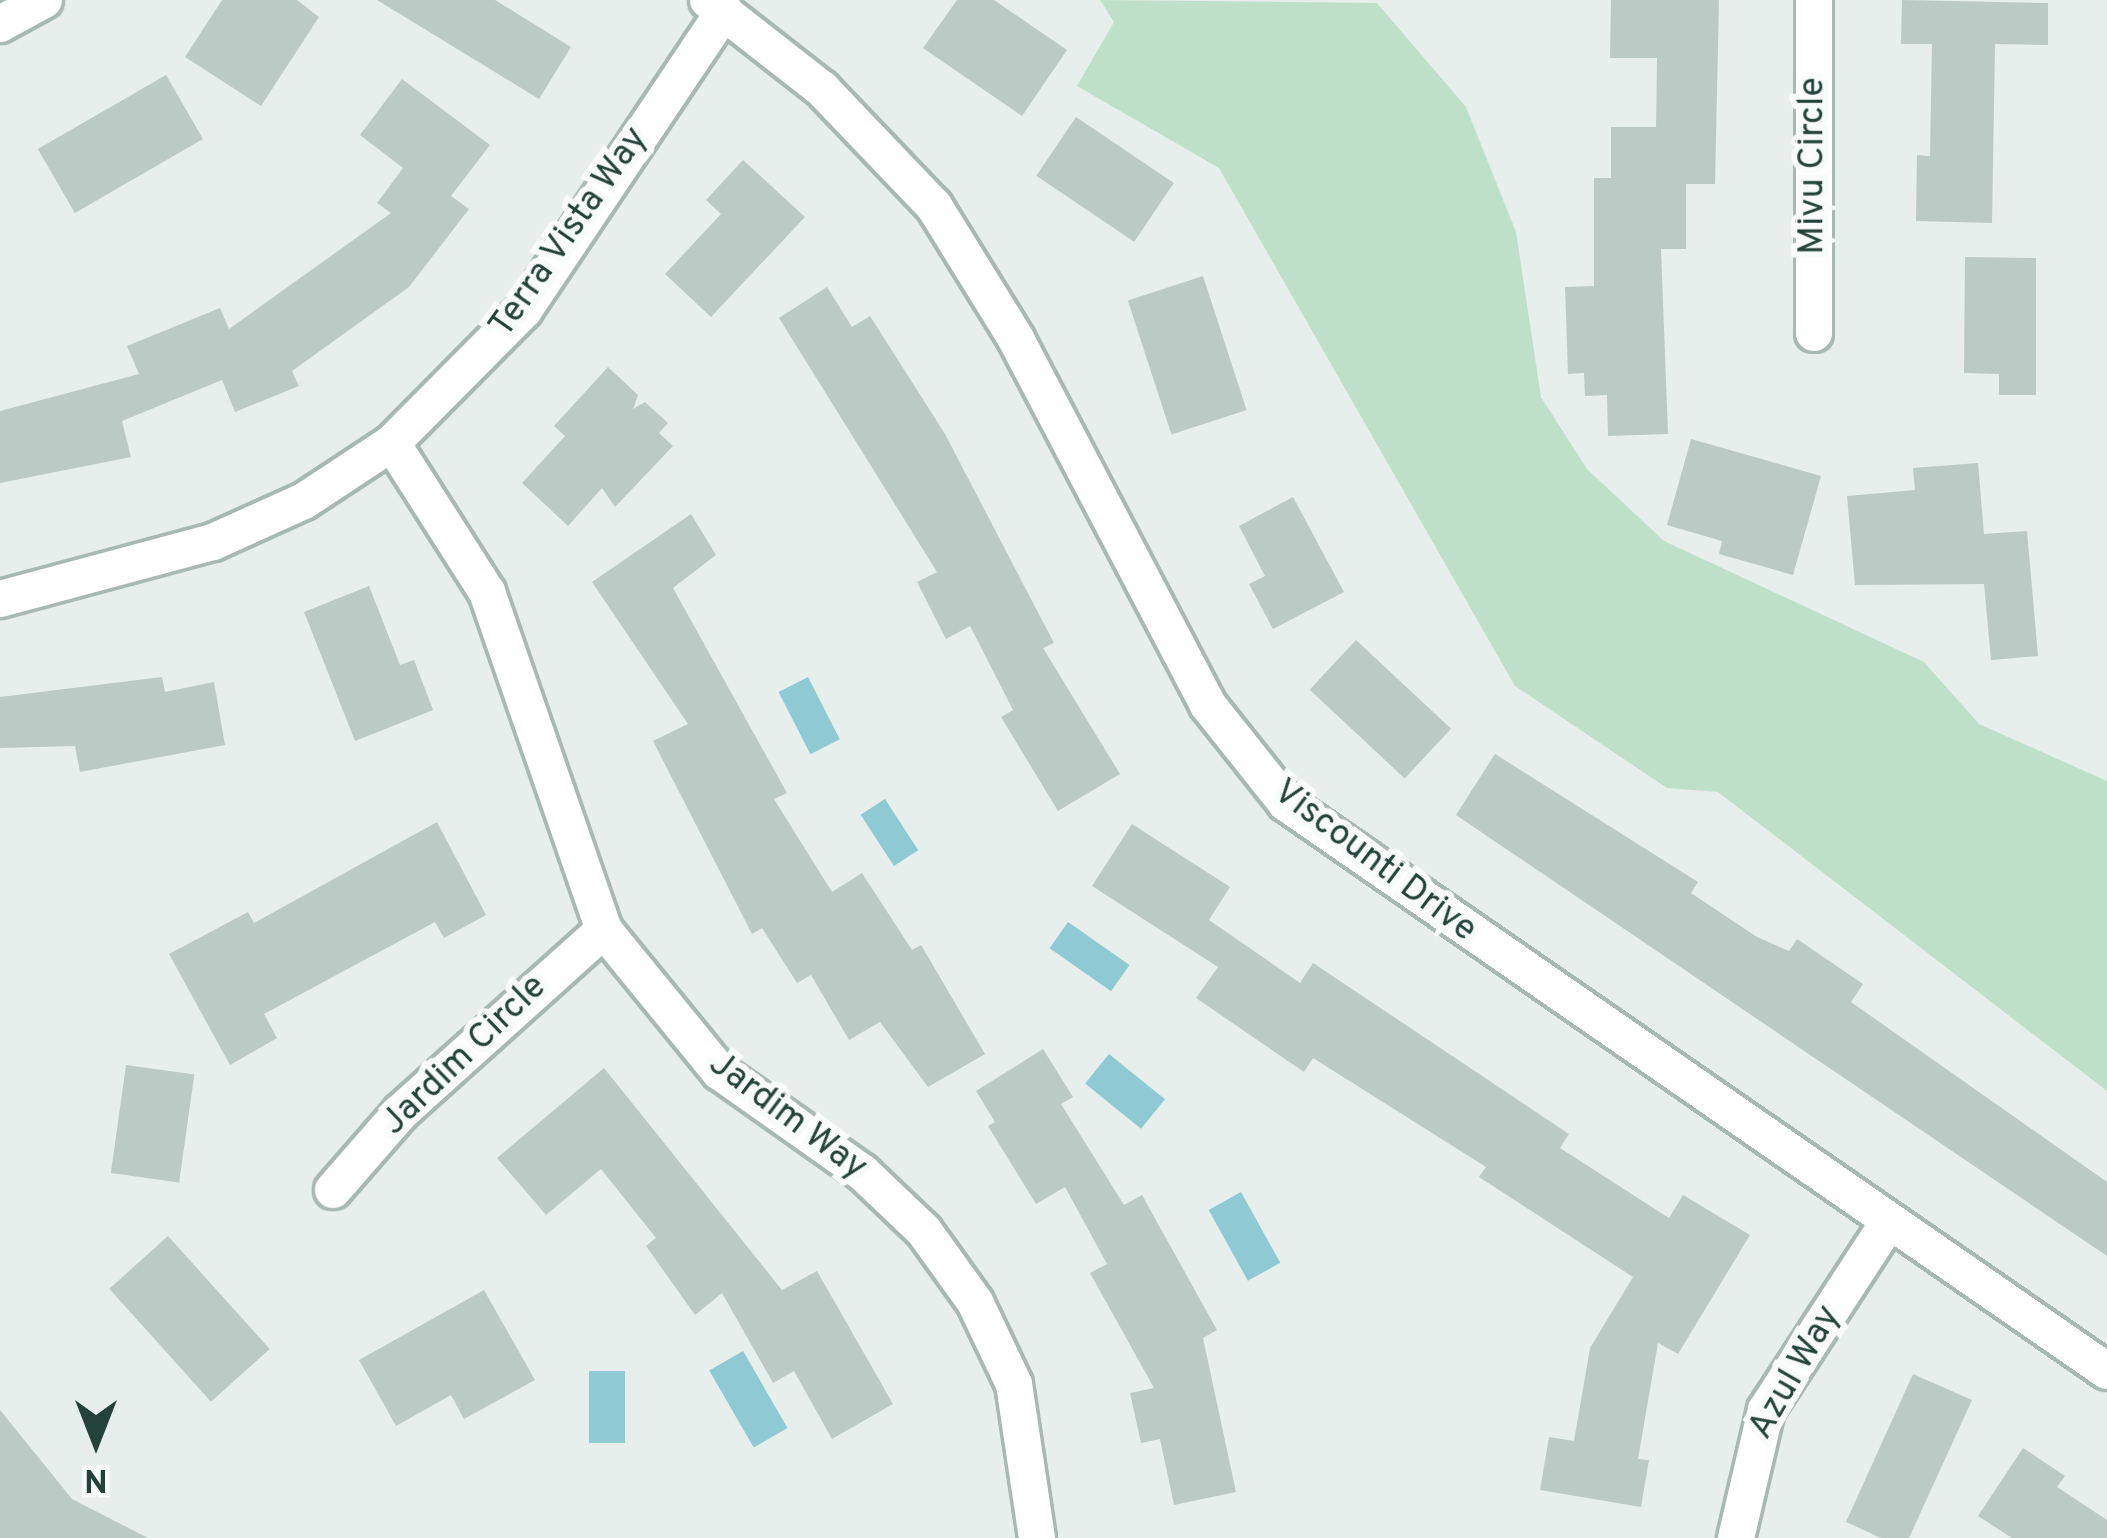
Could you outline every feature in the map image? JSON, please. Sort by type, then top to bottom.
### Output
[{"type":"street","points":[[0,24],[44,0]]},
{"type":"street","name":"Mivu Circle","points":[[1814,0],[1814,333]]},
{"type":"street","name":"Terra Vista Way","points":[[0,599],[213,542],[304,500],[392,443],[524,310],[716,5]]},
{"type":"street","name":"Viscounti Drive","points":[[716,5],[823,88],[934,206],[1016,339],[1208,705],[1286,803],[2107,1371]]},
{"type":"street","name":"Jardim Way","points":[[392,443],[488,592],[575,868],[604,930],[720,1072],[862,1172],[924,1231],[975,1302],[1014,1384],[1037,1538]]},
{"type":"street","name":"Jardim Circle","points":[[333,1190],[401,1112],[604,930]]},
{"type":"street","name":"Azul Way","points":[[1736,1538],[1766,1410],[1889,1221]]},
{"type":"green space","points":[[1100,0],[1377,3],[1466,107],[1516,232],[1541,397],[1587,469],[1664,541],[1924,662],[1979,724],[2107,781],[2107,1091],[1718,792],[1667,788],[1515,686],[1219,168],[1077,86],[1114,22]]},
{"type":"water","points":[[808,677],[840,739],[810,754],[779,692]]},
{"type":"water","points":[[885,799],[918,850],[894,866],[861,815]]},
{"type":"water","points":[[1068,922],[1129,965],[1111,991],[1050,948]]},
{"type":"water","points":[[1109,1054],[1165,1099],[1141,1129],[1085,1084]]},
{"type":"water","points":[[1241,1192],[1280,1263],[1248,1281],[1209,1210]]},
{"type":"water","points":[[743,1351],[788,1428],[754,1448],[709,1370]]},
{"type":"water","points":[[589,1371],[625,1371],[625,1443],[589,1443]]},
{"type":"building","points":[[222,0],[297,0],[319,17],[261,106],[185,57]]},
{"type":"building","points":[[377,0],[495,0],[571,47],[539,99]]},
{"type":"building","points":[[957,0],[994,0],[1067,50],[1022,116],[923,48]]},
{"type":"building","points":[[1611,0],[1719,0],[1715,184],[1686,184],[1686,249],[1661,249],[1668,434],[1608,436],[1607,395],[1585,396],[1584,373],[1568,374],[1565,287],[1594,286],[1594,178],[1611,178],[1611,127],[1656,127],[1657,58],[1610,58]]},
{"type":"building","points":[[1902,0],[2048,3],[2048,45],[1995,44],[1992,223],[1916,221],[1917,155],[1930,156],[1932,44],[1901,44]]},
{"type":"building","points":[[166,75],[203,139],[75,213],[38,149]]},
{"type":"building","points":[[402,79],[490,145],[451,196],[469,209],[409,287],[292,371],[299,386],[235,412],[222,380],[122,421],[131,457],[0,483],[0,411],[139,374],[127,346],[220,308],[229,329],[391,213],[377,203],[403,168],[360,135]]},
{"type":"building","points":[[1076,117],[1174,183],[1134,242],[1036,176]]},
{"type":"building","points":[[743,160],[805,217],[711,317],[665,274],[721,214],[706,200]]},
{"type":"building","points":[[1965,257],[2036,258],[2036,395],[1999,395],[1999,374],[1964,373]]},
{"type":"building","points":[[1203,276],[1247,410],[1171,435],[1128,300]]},
{"type":"building","points":[[827,287],[852,327],[870,316],[945,434],[1054,643],[1043,648],[1120,774],[1058,811],[1001,717],[1013,710],[970,626],[946,639],[917,582],[937,572],[779,318]]},
{"type":"building","points":[[608,367],[638,395],[633,409],[645,402],[668,423],[659,433],[673,446],[615,507],[602,488],[568,526],[522,483],[565,436],[554,426]]},
{"type":"building","points":[[1691,439],[1821,476],[1793,575],[1719,554],[1722,541],[1667,525]]},
{"type":"building","points":[[1978,463],[1984,534],[2027,531],[2038,656],[1991,660],[1984,584],[1855,585],[1847,496],[1915,490],[1913,468]]},
{"type":"building","points":[[1293,497],[1344,592],[1273,629],[1249,584],[1265,576],[1239,526]]},
{"type":"building","points":[[691,514],[716,555],[673,588],[787,793],[774,799],[832,892],[862,873],[912,950],[921,945],[985,1054],[928,1087],[880,1022],[849,1040],[811,975],[797,983],[762,928],[752,934],[653,741],[688,724],[592,582]]},
{"type":"building","points":[[369,586],[400,665],[414,660],[433,710],[355,741],[304,612]]},
{"type":"building","points":[[1356,640],[1451,729],[1405,778],[1310,690]]},
{"type":"building","points":[[162,677],[165,692],[214,682],[225,745],[80,772],[75,746],[0,748],[0,697]]},
{"type":"building","points":[[1495,754],[1698,882],[1691,893],[1757,937],[1789,951],[1797,939],[1863,984],[1851,1002],[2107,1182],[2107,1256],[1456,815]]},
{"type":"building","points":[[437,822],[486,915],[444,938],[435,922],[264,1014],[277,1038],[230,1065],[169,954],[248,912],[254,923]]},
{"type":"building","points":[[1132,824],[1230,887],[1209,920],[1300,983],[1313,963],[1569,1134],[1560,1148],[1669,1218],[1683,1195],[1750,1235],[1678,1354],[1658,1343],[1638,1459],[1649,1460],[1641,1507],[1540,1490],[1549,1437],[1574,1441],[1590,1348],[1633,1277],[1479,1177],[1486,1167],[1313,1058],[1304,1072],[1196,998],[1218,967],[1092,886]]},
{"type":"building","points":[[1043,1049],[1073,1097],[1061,1104],[1124,1205],[1142,1195],[1217,1330],[1203,1338],[1236,1492],[1174,1505],[1160,1439],[1141,1443],[1130,1393],[1154,1388],[1090,1273],[1107,1264],[1065,1187],[1036,1204],[988,1126],[995,1122],[976,1091]]},
{"type":"building","points":[[126,1065],[194,1075],[179,1183],[111,1173]]},
{"type":"building","points":[[604,1068],[782,1290],[817,1271],[893,1404],[832,1439],[794,1371],[773,1383],[722,1293],[695,1315],[646,1246],[656,1238],[601,1169],[546,1215],[497,1158]]},
{"type":"building","points":[[168,1236],[270,1349],[211,1402],[109,1289]]},
{"type":"building","points":[[484,1290],[535,1380],[464,1419],[451,1395],[396,1426],[359,1360]]},
{"type":"building","points":[[1913,1374],[1972,1400],[1909,1538],[1881,1538],[1846,1522]]},
{"type":"building","points":[[0,1410],[72,1499],[148,1538],[0,1538]]},
{"type":"building","points":[[2023,1448],[2065,1476],[2057,1487],[2107,1520],[2107,1538],[2012,1538],[1978,1516]]}]
